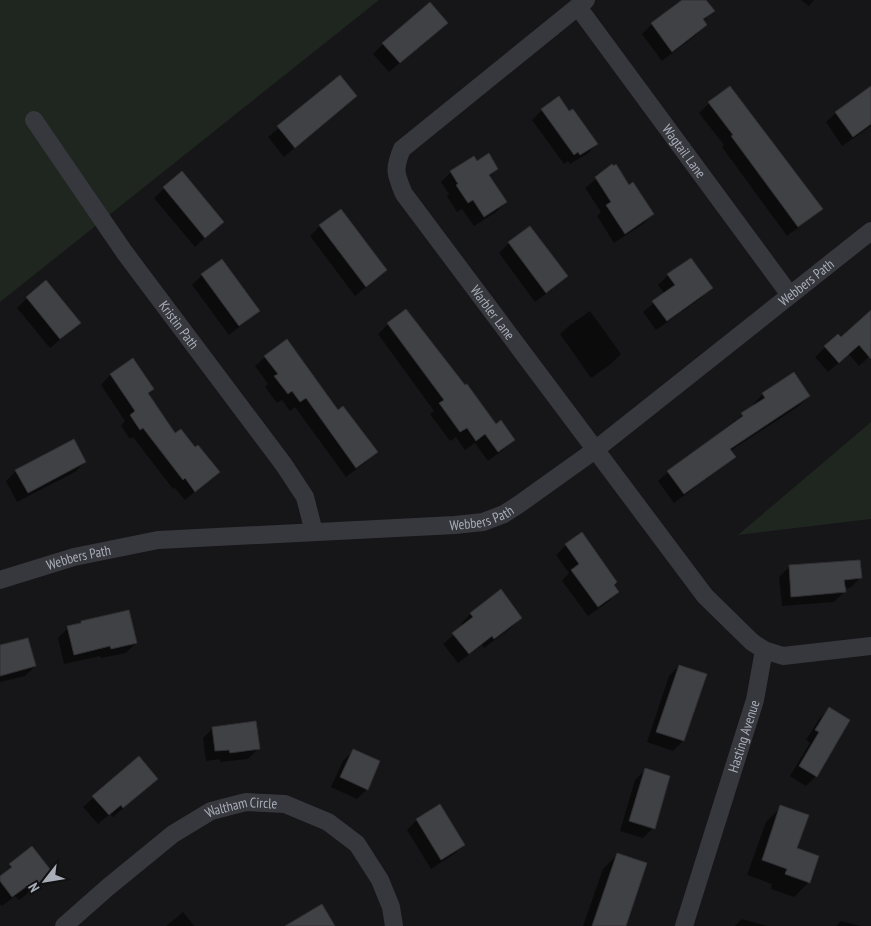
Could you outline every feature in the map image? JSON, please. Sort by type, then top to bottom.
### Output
[{"type":"street","name":"Wagtail Lane","points":[[582,4],[790,296]]},
{"type":"street","name":"Warbler Lane","points":[[582,4],[402,149],[396,174],[404,194],[705,596],[752,642],[764,650]]},
{"type":"street","name":"Kristin Path","points":[[34,120],[125,253],[284,465],[305,497],[314,532]]},
{"type":"street","name":"Webbers Path","points":[[0,580],[74,557],[158,540],[483,522],[511,510],[595,450],[871,230]]},
{"type":"street","points":[[764,650],[783,656],[871,646]]},
{"type":"street","name":"Hasting Avenue","points":[[684,926],[755,700],[764,650]]},
{"type":"street","name":"Waltham Circle","points":[[64,926],[107,888],[174,834],[211,811],[246,802],[285,804],[328,822],[357,844],[380,880],[390,907],[394,926]]},
{"type":"shaded area","points":[[0,0],[379,0],[0,302]]},
{"type":"shaded area","points":[[871,422],[871,519],[738,535]]},
{"type":"building","points":[[682,0],[706,0],[715,11],[703,19],[707,25],[672,52],[651,23]]},
{"type":"building","points":[[430,2],[448,23],[400,63],[382,43]]},
{"type":"building","points":[[340,75],[357,96],[295,148],[277,126]]},
{"type":"building","points":[[730,86],[823,209],[798,227],[708,102]]},
{"type":"building","points":[[871,86],[871,124],[853,137],[835,112]]},
{"type":"building","points":[[559,96],[569,111],[573,109],[598,144],[580,155],[578,152],[574,155],[541,109]]},
{"type":"building","points":[[489,153],[498,169],[489,175],[507,202],[484,217],[473,200],[468,203],[456,185],[458,184],[450,171],[474,156],[477,161]]},
{"type":"building","points":[[612,164],[614,166],[616,164],[629,185],[633,182],[654,214],[625,234],[606,205],[611,202],[595,177]]},
{"type":"building","points":[[182,171],[224,222],[205,238],[163,187]]},
{"type":"building","points":[[341,209],[387,270],[366,287],[319,225]]},
{"type":"building","points":[[530,226],[568,276],[546,293],[508,242]]},
{"type":"building","points":[[691,258],[713,288],[667,321],[652,301],[675,285],[667,274]]},
{"type":"building","points":[[222,259],[260,311],[239,326],[201,274]]},
{"type":"building","points":[[46,280],[81,323],[60,339],[26,297]]},
{"type":"building","points":[[406,309],[465,385],[467,384],[496,424],[501,420],[515,440],[498,452],[485,434],[476,441],[467,428],[460,432],[439,403],[444,400],[387,323]]},
{"type":"building","points":[[871,310],[871,359],[859,345],[839,363],[824,346],[838,334],[841,337]]},
{"type":"building","points":[[287,339],[338,410],[343,406],[378,452],[356,468],[306,398],[300,402],[292,391],[288,394],[274,376],[278,374],[264,356]]},
{"type":"building","points":[[133,358],[154,389],[148,393],[175,433],[181,429],[195,447],[198,445],[220,472],[195,492],[185,478],[183,480],[143,428],[140,430],[130,415],[135,411],[110,374]]},
{"type":"building","points":[[794,372],[810,396],[730,449],[736,457],[684,494],[667,471],[743,416],[741,413],[765,398],[762,393]]},
{"type":"building","points":[[74,439],[86,462],[28,493],[15,470]]},
{"type":"building","points":[[582,532],[617,582],[614,585],[619,592],[598,607],[571,570],[579,564],[565,544]]},
{"type":"building","points":[[860,560],[862,578],[844,580],[846,592],[791,597],[789,565]]},
{"type":"building","points":[[501,589],[522,618],[494,639],[492,636],[469,654],[452,633],[473,617],[470,613]]},
{"type":"building","points":[[129,610],[137,643],[111,649],[110,646],[74,655],[67,626]]},
{"type":"building","points":[[28,638],[36,666],[0,676],[0,645]]},
{"type":"building","points":[[679,665],[707,674],[684,741],[656,732]]},
{"type":"building","points":[[829,707],[850,720],[817,777],[799,766],[819,732],[815,730]]},
{"type":"building","points":[[256,721],[260,749],[230,753],[229,750],[215,751],[212,727]]},
{"type":"building","points":[[353,749],[380,761],[368,790],[340,777]]},
{"type":"building","points":[[139,756],[158,779],[123,808],[121,805],[109,815],[92,796]]},
{"type":"building","points":[[645,768],[670,776],[655,829],[629,821]]},
{"type":"building","points":[[440,804],[465,845],[441,860],[416,819]]},
{"type":"building","points":[[780,805],[809,815],[797,848],[819,856],[810,883],[785,874],[787,869],[762,860]]},
{"type":"building","points":[[32,846],[53,873],[29,891],[26,887],[12,897],[0,881],[0,876],[12,867],[9,864]]},
{"type":"building","points":[[617,853],[647,863],[626,926],[592,926]]},
{"type":"building","points":[[322,904],[335,926],[285,926]]}]
